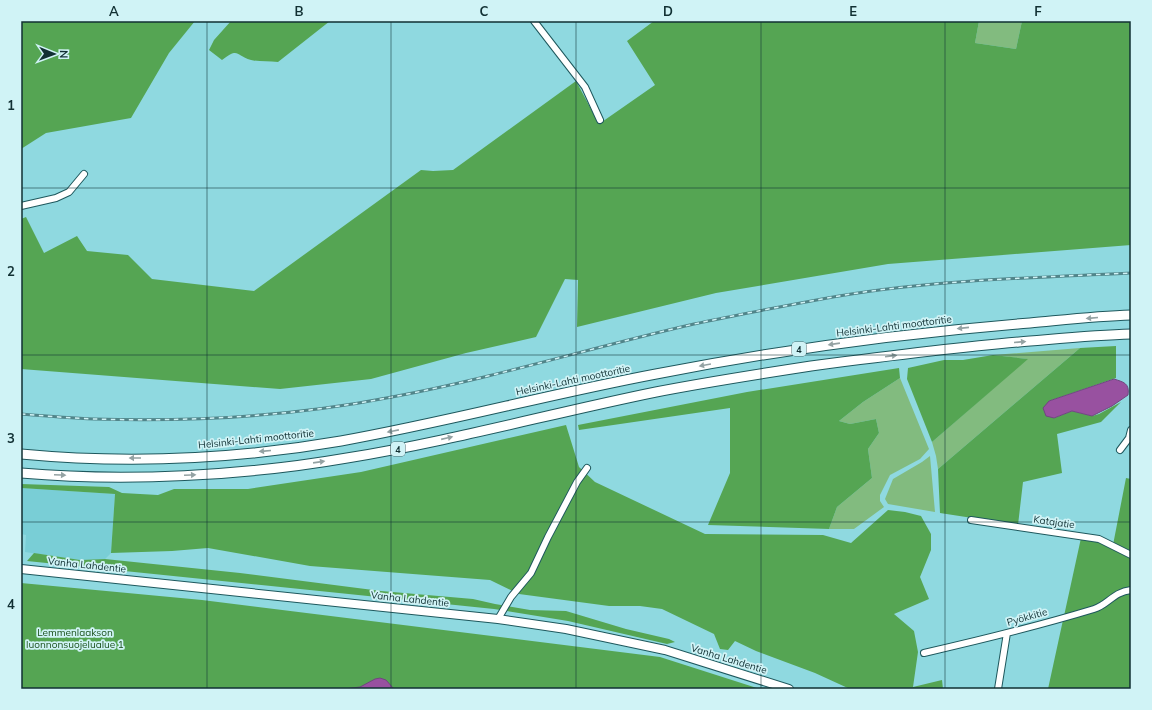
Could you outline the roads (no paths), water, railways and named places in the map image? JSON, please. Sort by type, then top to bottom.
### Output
[{"type":"highway","name":"Helsinki-Lahti moottoritie","points":[[21,454],[100,458],[159,458],[217,456],[278,450],[383,433],[655,374],[766,354],[865,339],[966,328],[1131,315]]},
{"type":"highway","name":"4","points":[[21,473],[111,477],[217,473],[281,468],[345,459],[408,447],[559,412],[659,391],[769,372],[868,358],[968,347],[1131,334]]},
{"type":"main road","name":"Vanha Lahdentie","points":[[21,569],[498,619],[566,628],[665,650],[789,689]]},
{"type":"street","points":[[534,21],[584,87],[600,120]]},
{"type":"street","points":[[21,206],[56,198],[69,192],[84,174]]},
{"type":"street","points":[[1120,450],[1129,438],[1131,430]]},
{"type":"street","points":[[498,619],[511,597],[531,573],[577,482],[587,468]]},
{"type":"street","name":"Katajatie","points":[[971,520],[1099,539],[1131,555]]},
{"type":"street","name":"Pyökkitie","points":[[924,653],[1007,633],[1096,608],[1117,593],[1131,590]]},
{"type":"street","points":[[998,689],[1007,633]]},
{"type":"railway","points":[[21,414],[67,418],[169,420],[244,416],[319,409],[355,404],[468,381],[694,324],[822,299],[937,284],[1015,278],[1131,273]]},
{"type":"park label","name":"Lemmenlaakson luonnonsuojelualue 1","points":[[75,638]]}]
